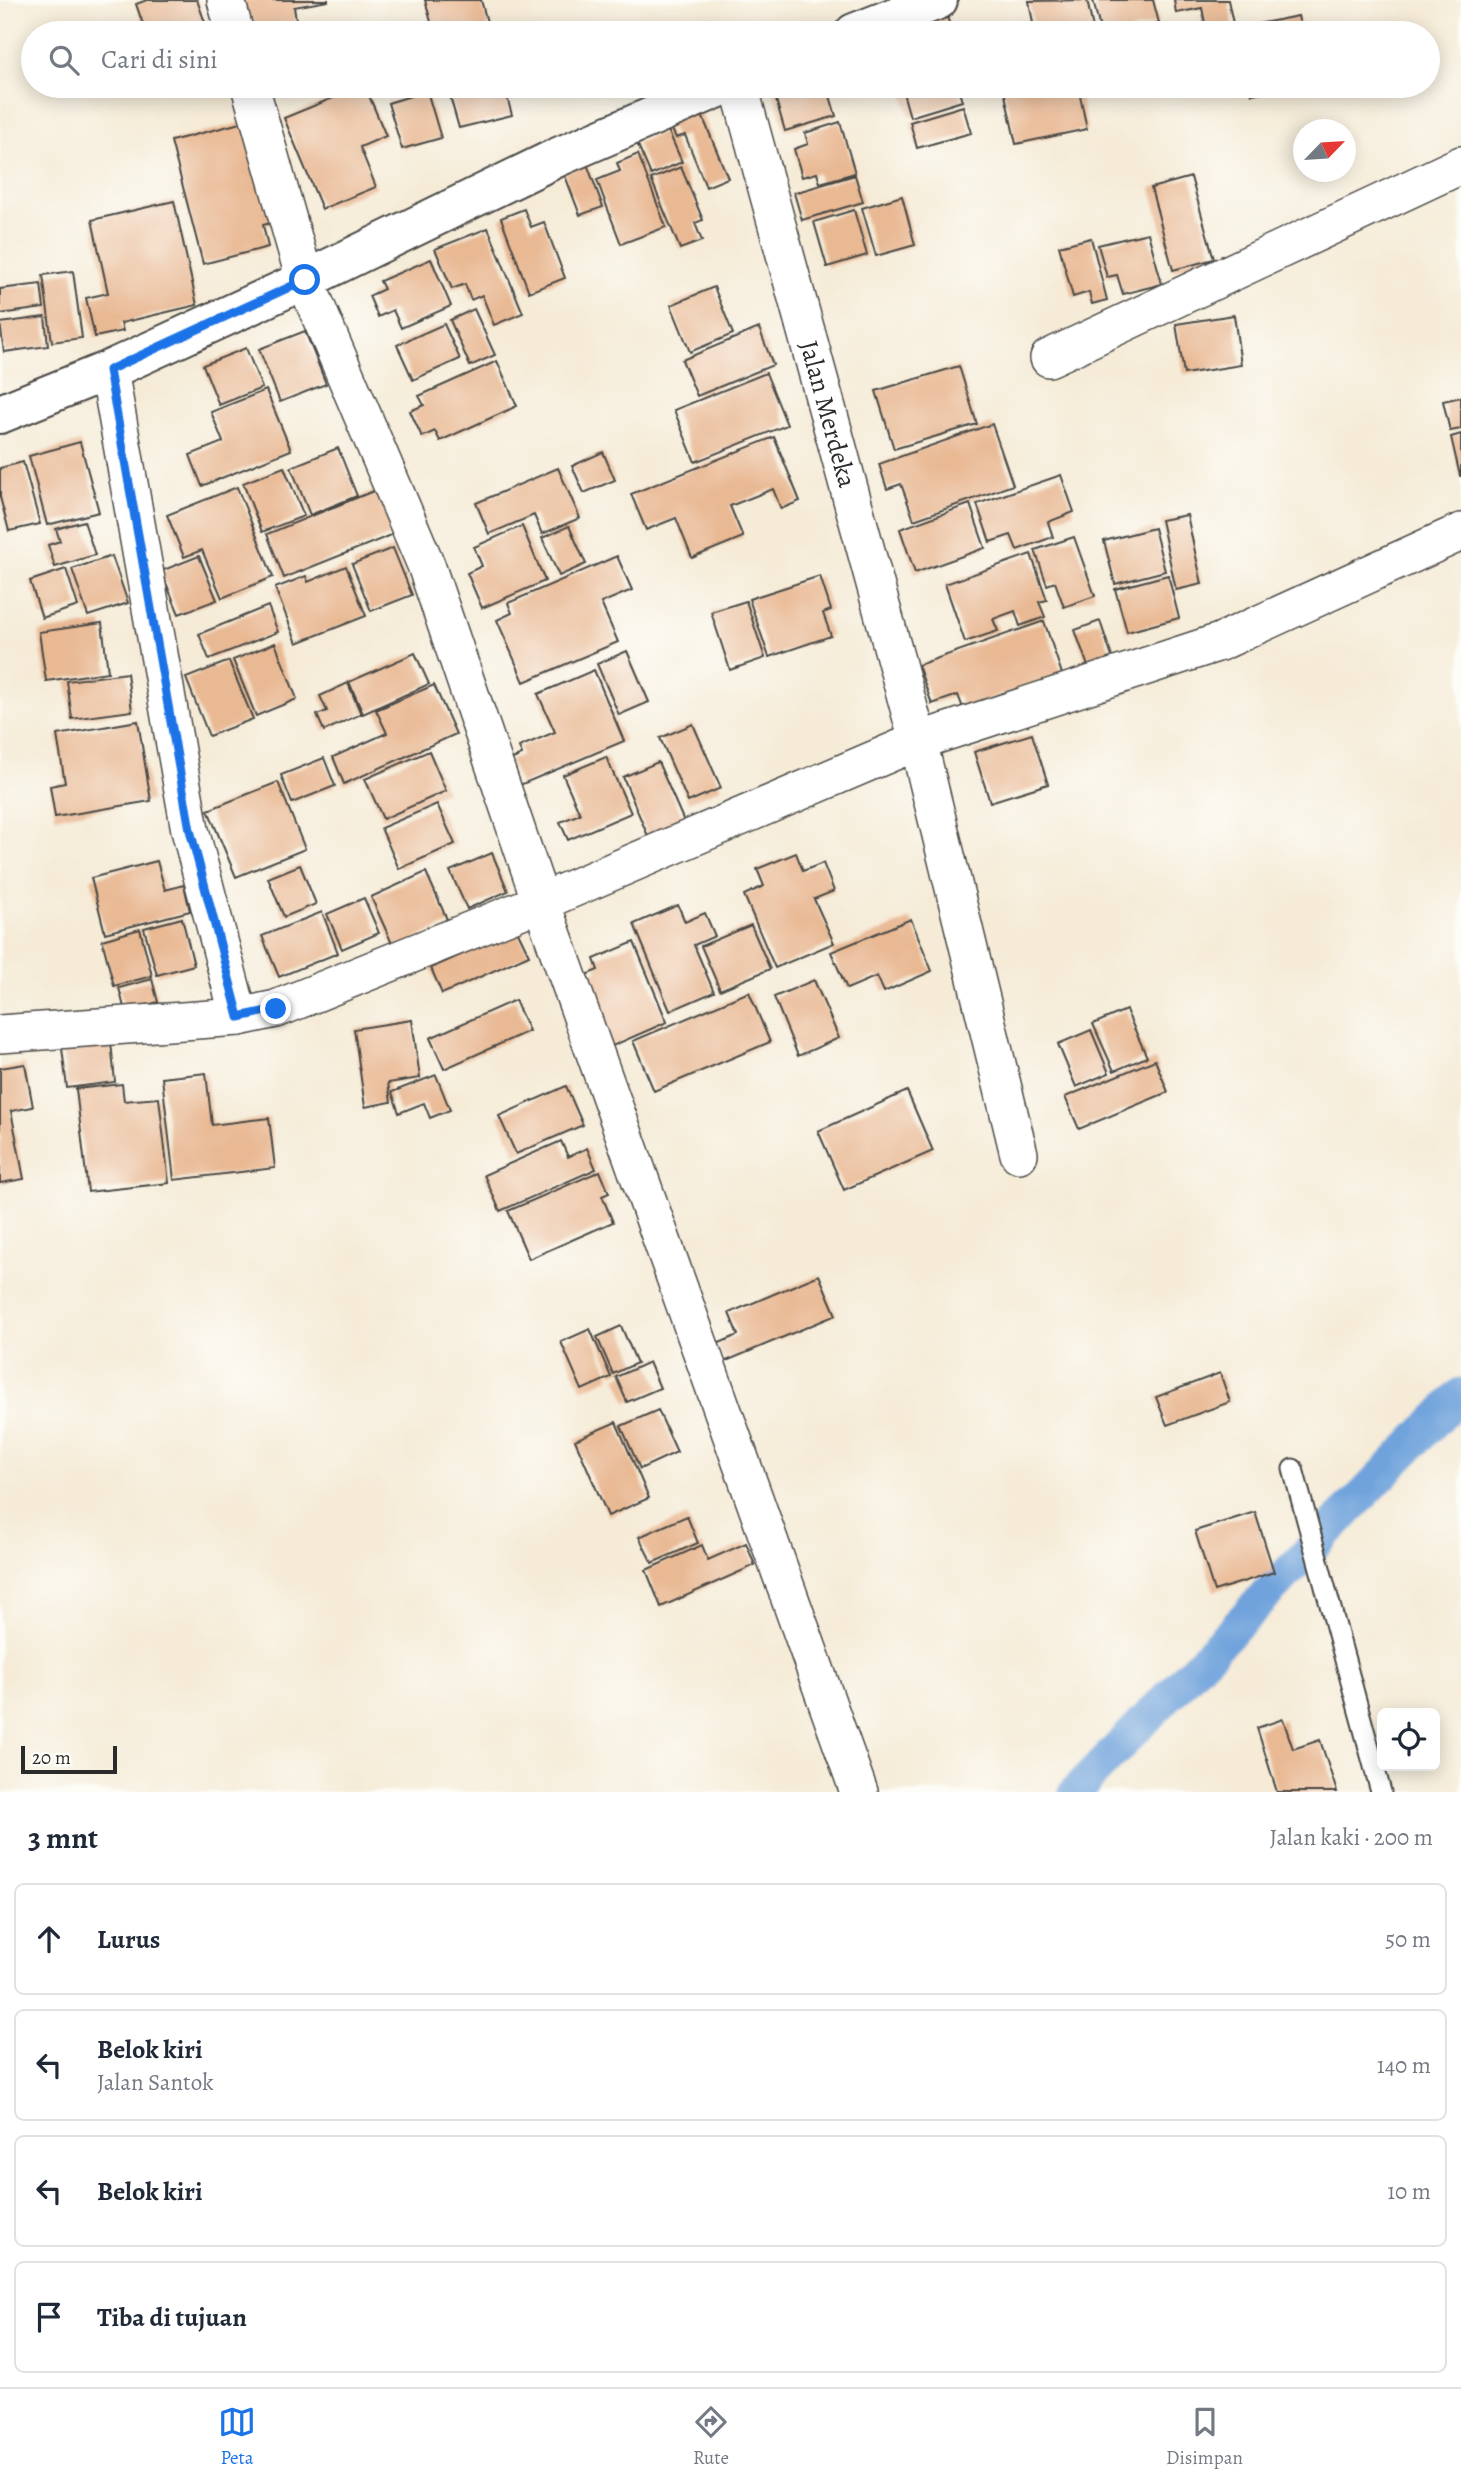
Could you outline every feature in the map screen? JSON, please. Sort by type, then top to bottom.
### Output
[{"type":"street","points":[[226,0],[232,21]]},
{"type":"street","points":[[885,21],[938,0]]},
{"type":"street","points":[[253,98],[305,280],[426,565],[541,902],[859,1792]]},
{"type":"street","points":[[0,414],[109,370],[305,280],[558,157],[695,98]]},
{"type":"street","name":"Jalan Merdeka","points":[[742,98],[918,741],[1018,1154]]},
{"type":"street","points":[[1049,358],[1461,165]]},
{"type":"street","points":[[109,370],[190,830],[239,1017]]},
{"type":"street","points":[[0,1034],[239,1017],[276,1009],[541,902],[918,741],[1220,642],[1461,531]]},
{"type":"lane","points":[[1293,1469],[1381,1792]]},
{"type":"building","points":[[147,0],[197,0],[204,21],[142,21],[136,4]]},
{"type":"building","points":[[239,0],[328,0],[294,7],[296,21],[243,21]]},
{"type":"building","points":[[425,0],[481,0],[487,21],[431,21]]},
{"type":"building","points":[[1087,0],[1091,21],[1033,21],[1029,1]]},
{"type":"building","points":[[1093,0],[1153,0],[1158,21],[1098,21]]},
{"type":"building","points":[[1174,0],[1228,0],[1232,21],[1205,21],[1202,8],[1176,13]]},
{"type":"building","points":[[1298,16],[1299,21],[1273,21]]},
{"type":"building","points":[[333,98],[370,98],[386,136],[360,147],[376,187],[322,209],[284,118]]},
{"type":"building","points":[[404,98],[429,98],[441,138],[402,149],[388,103]]},
{"type":"building","points":[[450,98],[507,98],[512,115],[459,128]]},
{"type":"building","points":[[775,98],[831,98],[836,116],[785,131]]},
{"type":"building","points":[[905,98],[961,98],[962,101],[910,117]]},
{"type":"building","points":[[1006,98],[1081,98],[1087,129],[1016,144]]},
{"type":"building","points":[[963,106],[971,133],[917,148],[910,122]]},
{"type":"building","points":[[699,108],[728,178],[706,187],[685,135],[676,138],[668,121]]},
{"type":"building","points":[[252,120],[279,221],[263,225],[268,247],[203,264],[171,141]]},
{"type":"building","points":[[840,122],[855,173],[820,183],[817,173],[802,177],[794,149],[808,144],[805,133]]},
{"type":"building","points":[[668,130],[682,162],[651,175],[637,143]]},
{"type":"building","points":[[638,154],[666,227],[621,244],[597,180],[620,171],[617,163]]},
{"type":"building","points":[[587,164],[603,207],[580,215],[564,173]]},
{"type":"building","points":[[681,167],[703,220],[695,223],[702,241],[680,249],[651,179]]},
{"type":"building","points":[[855,175],[863,202],[802,220],[794,193]]},
{"type":"building","points":[[1191,177],[1214,259],[1173,270],[1151,188]]},
{"type":"building","points":[[902,196],[915,245],[876,256],[862,208]]},
{"type":"building","points":[[174,201],[197,305],[121,323],[123,331],[95,337],[86,298],[108,293],[92,220]]},
{"type":"building","points":[[524,209],[531,227],[544,222],[565,278],[529,292],[501,218]]},
{"type":"building","points":[[854,210],[867,255],[827,267],[814,222]]},
{"type":"building","points":[[488,228],[523,313],[494,325],[482,295],[471,300],[465,284],[452,289],[435,249]]},
{"type":"building","points":[[1148,233],[1162,284],[1123,294],[1117,275],[1107,277],[1098,245]]},
{"type":"building","points":[[1091,238],[1107,300],[1092,304],[1089,292],[1073,297],[1059,246]]},
{"type":"building","points":[[431,259],[451,306],[401,328],[393,310],[378,317],[369,296],[384,289],[380,281]]},
{"type":"building","points":[[73,271],[82,338],[52,342],[43,275]]},
{"type":"building","points":[[41,284],[44,308],[0,314],[0,289]]},
{"type":"building","points":[[714,287],[733,334],[690,352],[671,305]]},
{"type":"building","points":[[474,309],[495,355],[470,366],[450,320]]},
{"type":"building","points":[[1234,315],[1241,365],[1184,374],[1176,324]]},
{"type":"building","points":[[45,317],[48,346],[4,352],[0,323]]},
{"type":"building","points":[[444,324],[460,359],[413,380],[397,345]]},
{"type":"building","points":[[759,328],[773,365],[697,396],[682,360]]},
{"type":"building","points":[[305,331],[326,384],[280,402],[259,349]]},
{"type":"building","points":[[246,348],[262,388],[219,405],[203,365]]},
{"type":"building","points":[[497,361],[517,406],[440,441],[435,431],[422,437],[410,411],[424,405],[419,396]]},
{"type":"building","points":[[959,366],[977,424],[894,449],[876,391]]},
{"type":"building","points":[[766,373],[787,425],[695,462],[674,410]]},
{"type":"building","points":[[266,390],[291,450],[202,486],[190,455],[223,442],[211,412]]},
{"type":"building","points":[[1461,397],[1461,429],[1450,431],[1443,401]]},
{"type":"building","points":[[992,424],[1013,485],[914,520],[901,484],[887,489],[879,464]]},
{"type":"building","points":[[1461,434],[1461,476],[1460,476],[1451,437]]},
{"type":"building","points":[[774,437],[800,501],[781,509],[773,489],[730,506],[743,537],[692,558],[676,518],[646,530],[631,494]]},
{"type":"building","points":[[80,442],[99,512],[47,525],[29,456]]},
{"type":"building","points":[[338,448],[357,496],[310,515],[291,467]]},
{"type":"building","points":[[603,452],[615,480],[584,493],[572,466]]},
{"type":"building","points":[[23,462],[40,524],[9,531],[0,497],[0,468]]},
{"type":"building","points":[[284,467],[304,516],[262,532],[243,483]]},
{"type":"building","points":[[558,468],[580,518],[542,534],[534,515],[489,534],[476,503]]},
{"type":"building","points":[[1061,475],[1074,512],[1048,522],[1053,537],[1017,550],[1011,535],[990,542],[977,504]]},
{"type":"building","points":[[237,487],[273,577],[222,598],[202,550],[184,557],[167,515]]},
{"type":"building","points":[[381,488],[399,532],[284,578],[267,534]]},
{"type":"building","points":[[970,504],[985,548],[915,573],[900,529]]},
{"type":"building","points":[[1187,515],[1202,584],[1176,590],[1161,520]]},
{"type":"building","points":[[84,521],[95,555],[55,567],[48,545],[60,541],[56,529]]},
{"type":"building","points":[[522,526],[545,581],[482,608],[467,573],[482,566],[474,547]]},
{"type":"building","points":[[569,526],[586,564],[559,576],[542,538]]},
{"type":"building","points":[[1154,528],[1165,571],[1115,584],[1104,541]]},
{"type":"building","points":[[1074,537],[1095,596],[1064,607],[1055,582],[1047,585],[1035,550]]},
{"type":"building","points":[[393,548],[412,595],[371,611],[352,564]]},
{"type":"building","points":[[1031,554],[1047,600],[1039,602],[1045,617],[1020,626],[1015,611],[993,619],[998,631],[965,642],[945,584]]},
{"type":"building","points":[[112,556],[128,603],[88,616],[72,569]]},
{"type":"building","points":[[199,556],[217,600],[179,614],[161,571]]},
{"type":"building","points":[[617,556],[632,590],[601,603],[618,642],[524,682],[497,620],[512,613],[508,603]]},
{"type":"building","points":[[346,566],[366,616],[297,643],[275,588],[306,576],[308,582]]},
{"type":"building","points":[[66,569],[78,606],[42,618],[30,581]]},
{"type":"building","points":[[1168,575],[1179,618],[1127,632],[1115,589]]},
{"type":"building","points":[[820,576],[831,610],[823,613],[831,636],[769,657],[749,599]]},
{"type":"building","points":[[746,601],[765,658],[730,670],[711,612]]},
{"type":"building","points":[[268,606],[278,632],[209,659],[199,634]]},
{"type":"building","points":[[1044,621],[1062,674],[963,708],[958,695],[932,704],[918,665]]},
{"type":"building","points":[[1100,621],[1114,663],[1090,672],[1075,630]]},
{"type":"building","points":[[102,623],[108,672],[46,681],[39,632]]},
{"type":"building","points":[[275,643],[297,699],[256,716],[233,660]]},
{"type":"building","points":[[627,651],[649,702],[619,715],[597,664]]},
{"type":"building","points":[[415,653],[429,684],[363,714],[349,682]]},
{"type":"building","points":[[229,661],[253,719],[209,736],[186,678]]},
{"type":"building","points":[[594,670],[624,741],[520,785],[510,760],[522,755],[519,747],[555,732],[538,694]]},
{"type":"building","points":[[127,673],[132,711],[72,719],[67,681]]},
{"type":"building","points":[[348,683],[361,714],[324,731],[317,715],[327,711],[320,696]]},
{"type":"building","points":[[434,685],[456,734],[344,784],[333,757],[387,733],[376,710]]},
{"type":"building","points":[[138,721],[151,801],[55,817],[50,786],[65,783],[57,735]]},
{"type":"building","points":[[693,724],[721,788],[688,802],[660,738]]},
{"type":"building","points":[[1032,734],[1048,784],[990,802],[974,752]]},
{"type":"building","points":[[429,751],[446,791],[383,819],[365,779]]},
{"type":"building","points":[[606,757],[631,813],[568,840],[560,822],[580,814],[563,775]]},
{"type":"building","points":[[324,758],[335,786],[292,803],[281,775]]},
{"type":"building","points":[[658,762],[686,826],[650,841],[623,777]]},
{"type":"building","points":[[278,782],[305,849],[236,877],[208,810]]},
{"type":"building","points":[[437,804],[455,844],[399,869],[381,828]]},
{"type":"building","points":[[492,853],[508,891],[467,909],[450,871]]},
{"type":"building","points":[[796,853],[803,871],[823,863],[834,891],[814,899],[834,943],[775,968],[744,895],[764,886],[757,869]]},
{"type":"building","points":[[157,861],[165,890],[184,885],[190,911],[105,933],[91,878]]},
{"type":"building","points":[[300,865],[316,904],[284,917],[268,878]]},
{"type":"building","points":[[426,872],[449,924],[394,948],[371,897]]},
{"type":"building","points":[[364,898],[379,933],[342,949],[327,914]]},
{"type":"building","points":[[678,905],[685,922],[705,913],[715,936],[694,945],[714,992],[670,1011],[634,924]]},
{"type":"building","points":[[322,912],[338,953],[279,977],[262,936]]},
{"type":"building","points":[[182,918],[194,965],[157,975],[144,928]]},
{"type":"building","points":[[911,919],[932,971],[884,992],[877,976],[847,989],[831,952]]},
{"type":"building","points":[[751,925],[770,969],[720,990],[701,946]]},
{"type":"building","points":[[140,929],[152,976],[114,986],[102,940]]},
{"type":"building","points":[[517,930],[529,955],[442,994],[431,968]]},
{"type":"building","points":[[634,942],[667,1022],[610,1047],[581,977],[598,970],[594,959]]},
{"type":"building","points":[[152,979],[158,1002],[125,1011],[119,988]]},
{"type":"building","points":[[814,980],[839,1038],[798,1056],[774,997]]},
{"type":"building","points":[[749,992],[770,1042],[654,1091],[633,1041]]},
{"type":"building","points":[[515,1000],[529,1031],[444,1069],[430,1038]]},
{"type":"building","points":[[1126,1010],[1147,1057],[1114,1071],[1093,1024]]},
{"type":"building","points":[[412,1020],[420,1078],[388,1083],[391,1102],[365,1107],[354,1029]]},
{"type":"building","points":[[1091,1030],[1109,1073],[1076,1087],[1058,1044]]},
{"type":"building","points":[[111,1042],[115,1082],[67,1088],[62,1048]]},
{"type":"building","points":[[1155,1060],[1168,1092],[1079,1129],[1065,1097]]},
{"type":"building","points":[[25,1064],[33,1107],[11,1111],[24,1179],[0,1183],[0,1068]]},
{"type":"building","points":[[206,1073],[212,1125],[269,1118],[275,1168],[174,1180],[162,1078]]},
{"type":"building","points":[[436,1075],[450,1110],[430,1118],[424,1103],[399,1113],[392,1092]]},
{"type":"building","points":[[122,1084],[124,1101],[159,1098],[169,1183],[88,1192],[76,1089]]},
{"type":"building","points":[[566,1086],[583,1125],[516,1154],[499,1116]]},
{"type":"building","points":[[907,1091],[933,1151],[844,1190],[818,1131]]},
{"type":"building","points":[[561,1141],[568,1157],[587,1148],[596,1169],[500,1211],[484,1175]]},
{"type":"building","points":[[600,1171],[609,1193],[602,1196],[613,1222],[529,1259],[508,1211]]},
{"type":"building","points":[[819,1275],[836,1315],[724,1362],[717,1344],[738,1335],[729,1313]]},
{"type":"building","points":[[621,1326],[637,1363],[613,1374],[597,1337]]},
{"type":"building","points":[[590,1329],[611,1377],[582,1390],[561,1342]]},
{"type":"building","points":[[649,1362],[660,1388],[627,1402],[616,1377]]},
{"type":"building","points":[[1220,1373],[1230,1402],[1167,1425],[1156,1397]]},
{"type":"building","points":[[658,1410],[677,1452],[640,1469],[621,1426]]},
{"type":"building","points":[[616,1422],[649,1498],[608,1516],[575,1440]]},
{"type":"building","points":[[1255,1512],[1274,1572],[1214,1591],[1195,1531]]},
{"type":"building","points":[[687,1516],[698,1543],[652,1563],[639,1537]]},
{"type":"building","points":[[746,1543],[755,1565],[661,1607],[646,1570],[702,1545],[708,1560]]},
{"type":"building","points":[[1283,1719],[1293,1749],[1320,1740],[1337,1792],[1277,1792],[1257,1728]]},
{"type":"waterway","points":[[1075,1792],[1461,1394]]},
{"type":"route","points":[[276,1009],[239,1017],[190,830],[109,370],[305,280]]}]
